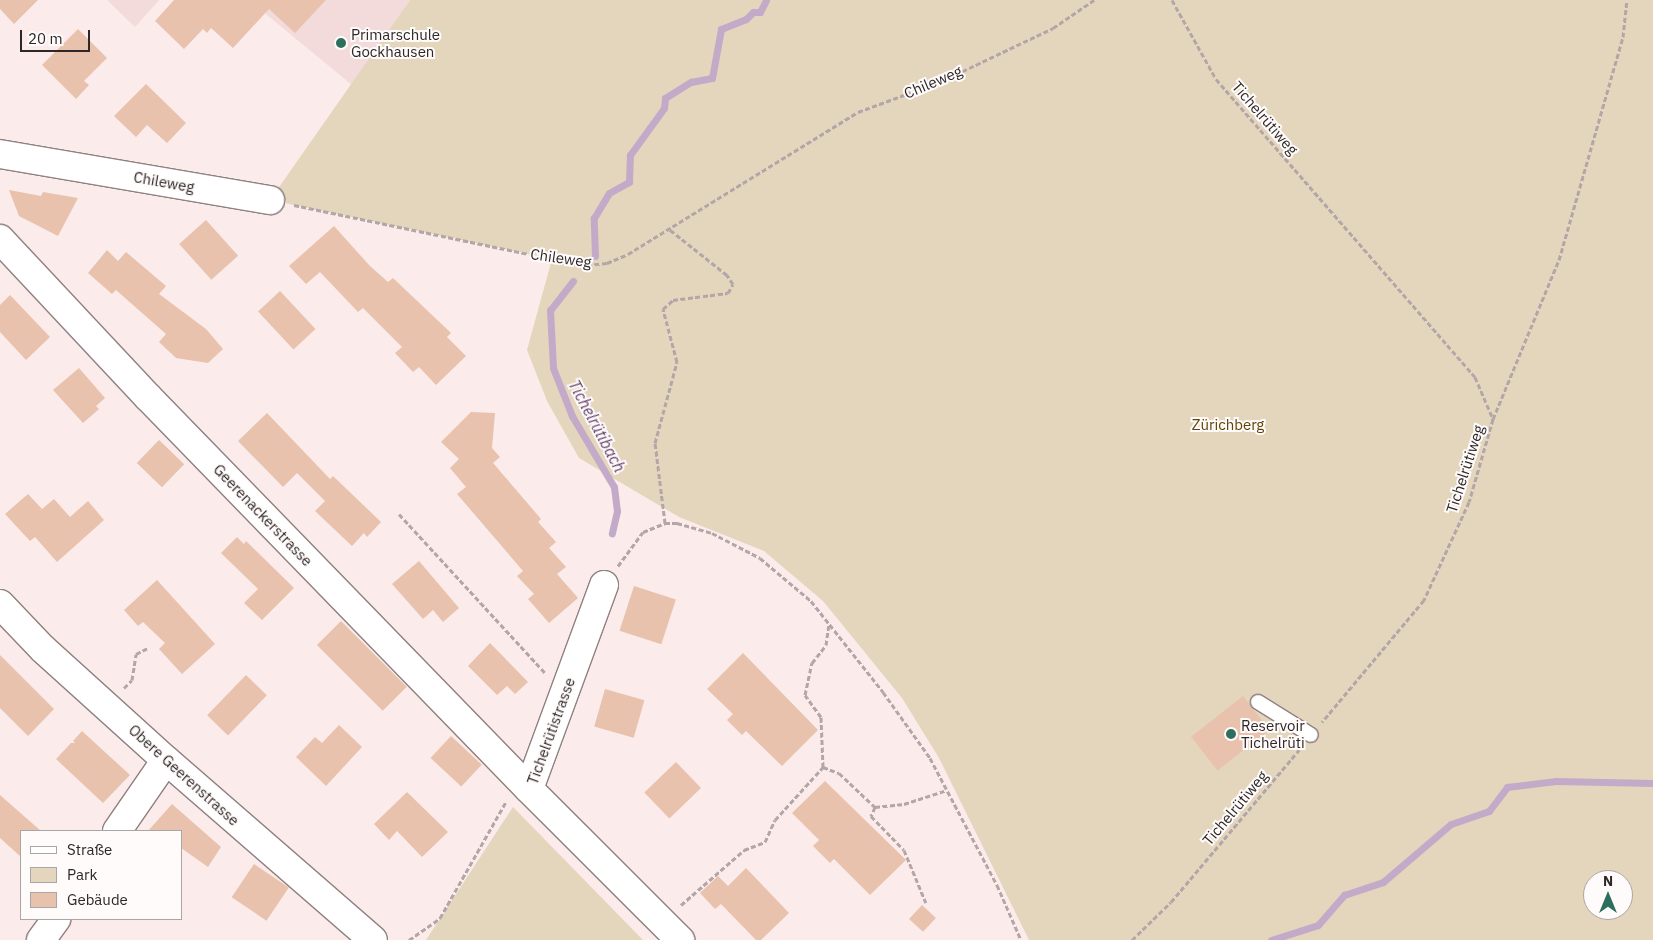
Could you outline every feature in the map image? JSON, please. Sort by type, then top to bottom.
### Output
[{"type":"street","name":"Chileweg","points":[[0,154],[270,200]]},
{"type":"street","name":"Geerenackerstrasse","points":[[0,239],[148,397],[524,784]]},
{"type":"street","name":"Tichelrütistrasse","points":[[604,585],[564,693],[524,784],[671,931]]},
{"type":"street","name":"Obere Geerenstrasse","points":[[0,604],[106,706],[373,940]]},
{"type":"street","points":[[117,830],[166,760]]},
{"type":"street","points":[[41,940],[55,920]]},
{"type":"lane","points":[[1258,702],[1311,735]]},
{"type":"path","name":"Chileweg","points":[[270,200],[587,265],[606,262],[628,254],[732,187],[858,112],[942,81],[1053,28],[1094,0]]},
{"type":"path","name":"Tichelrütiweg","points":[[1132,940],[1170,902],[1424,600],[1469,502],[1493,419],[1475,377],[1216,79],[1172,0]]},
{"type":"path","points":[[1493,419],[1559,260],[1623,37],[1627,0]]},
{"type":"path","points":[[666,522],[655,443],[677,362],[663,309],[673,300],[728,293],[733,284],[727,275],[669,229]]},
{"type":"path","points":[[399,514],[564,693]]},
{"type":"path","points":[[604,585],[643,532],[666,522],[712,533],[760,558],[811,601],[912,731],[947,790],[997,884],[1022,940]]},
{"type":"path","points":[[671,931],[744,850],[764,842],[775,820],[823,767],[821,717],[805,694],[812,663],[826,645],[829,624]]},
{"type":"path","points":[[106,706],[132,680],[136,654],[148,648]]},
{"type":"path","points":[[823,767],[839,773],[875,807],[904,804],[947,790]]},
{"type":"path","points":[[409,940],[440,918],[524,784]]},
{"type":"path","points":[[875,807],[871,816],[904,850],[926,903]]},
{"type":"shaded area","points":[[107,0],[159,0],[135,27]]},
{"type":"shaded area","name":"Primarschule Gockhausen","points":[[249,0],[410,0],[352,85]]},
{"type":"green space","name":"Zürichberg","points":[[410,0],[1653,0],[1653,940],[1029,940],[939,758],[902,698],[823,601],[764,551],[679,517],[579,458],[547,401],[527,350],[552,259],[270,200]]},
{"type":"green space","points":[[513,807],[643,940],[426,940]]},
{"type":"building","points":[[0,0],[38,0],[14,24],[0,9]]},
{"type":"building","points":[[174,0],[326,0],[295,33],[269,9],[233,48],[211,28],[207,33],[203,29],[184,49],[155,21]]},
{"type":"building","points":[[78,29],[107,58],[84,81],[89,85],[76,99],[42,65]]},
{"type":"building","points":[[146,84],[186,123],[167,143],[147,125],[136,137],[114,116]]},
{"type":"building","points":[[9,190],[41,196],[43,192],[78,198],[58,236],[19,216]]},
{"type":"building","points":[[206,220],[238,256],[211,280],[179,244]]},
{"type":"building","points":[[334,226],[369,265],[388,282],[393,278],[451,333],[447,337],[466,356],[436,385],[419,367],[413,372],[395,353],[402,347],[363,308],[358,312],[320,272],[306,284],[289,266]]},
{"type":"building","points":[[107,250],[118,261],[126,252],[166,286],[159,294],[206,329],[223,349],[208,363],[176,358],[159,342],[166,334],[116,290],[112,294],[88,273]]},
{"type":"building","points":[[280,291],[315,329],[294,349],[258,311]]},
{"type":"building","points":[[10,295],[50,337],[26,360],[0,332],[0,305]]},
{"type":"building","points":[[79,368],[105,398],[96,406],[99,409],[83,423],[53,390]]},
{"type":"building","points":[[471,412],[495,413],[492,448],[500,457],[493,463],[541,519],[538,522],[556,542],[549,548],[566,567],[557,574],[578,598],[549,623],[528,599],[534,594],[517,576],[523,571],[457,494],[466,487],[450,468],[459,459],[441,442]]},
{"type":"building","points":[[267,413],[330,479],[333,476],[381,522],[367,537],[364,533],[352,546],[315,511],[325,501],[297,473],[283,487],[238,441]]},
{"type":"building","points":[[159,440],[184,464],[162,487],[137,463]]},
{"type":"building","points":[[28,494],[42,509],[54,499],[70,517],[88,501],[104,520],[57,562],[35,537],[30,541],[5,514]]},
{"type":"building","points":[[237,537],[244,544],[246,541],[294,588],[262,620],[244,603],[258,589],[221,553]]},
{"type":"building","points":[[419,561],[459,608],[443,622],[433,610],[423,619],[392,584]]},
{"type":"building","points":[[157,580],[215,644],[182,674],[159,649],[165,643],[143,622],[138,626],[124,610]]},
{"type":"building","points":[[634,586],[676,600],[661,644],[619,631]]},
{"type":"building","points":[[341,621],[407,687],[383,711],[317,645]]},
{"type":"building","points":[[490,643],[528,682],[515,694],[507,686],[497,695],[468,666]]},
{"type":"building","points":[[743,653],[818,730],[782,766],[746,731],[742,735],[727,720],[733,714],[707,689]]},
{"type":"building","points":[[0,655],[54,709],[28,736],[0,708]]},
{"type":"building","points":[[246,675],[267,695],[228,735],[207,715]]},
{"type":"building","points":[[605,689],[644,700],[634,738],[594,726]]},
{"type":"building","name":"Reservoir Tichelrüti","points":[[1243,696],[1269,730],[1217,771],[1191,737]]},
{"type":"building","points":[[339,725],[362,747],[326,786],[296,757],[315,737],[322,743]]},
{"type":"building","points":[[82,731],[130,775],[103,803],[56,759],[71,743],[75,743],[73,741]]},
{"type":"building","points":[[451,736],[482,765],[461,787],[431,758]]},
{"type":"building","points":[[676,762],[701,788],[669,818],[644,793]]},
{"type":"building","points":[[825,781],[906,860],[870,895],[834,859],[830,863],[813,846],[819,840],[792,813]]},
{"type":"building","points":[[407,792],[448,832],[422,857],[397,831],[389,840],[374,824]]},
{"type":"building","points":[[0,795],[40,830],[20,830],[20,856],[0,838]]},
{"type":"building","points":[[172,804],[221,847],[208,867],[182,849],[182,830],[149,830]]},
{"type":"building","points":[[254,864],[289,887],[266,921],[232,897]]},
{"type":"building","points":[[746,868],[789,913],[761,940],[756,940],[721,904],[715,909],[700,893],[718,876],[728,886]]},
{"type":"building","points":[[922,905],[936,918],[923,932],[909,919]]},
{"type":"waterway","name":"Tichelrütibach","points":[[595,256],[594,218],[609,193],[629,182],[630,155],[664,108],[665,98],[691,82],[712,78],[721,29],[746,19],[753,12],[760,12],[766,0]]},
{"type":"waterway","name":"Tichelrütibach","points":[[573,281],[550,310],[553,368],[572,416],[614,487],[617,511],[612,533]]},
{"type":"waterway","points":[[1271,940],[1318,925],[1344,895],[1383,882],[1451,824],[1489,811],[1507,787],[1556,781],[1653,783]]},
{"type":"place","name":"Primarschule Gockhausen","points":[[341,43]]},
{"type":"place","name":"Reservoir Tichelrüti","points":[[1231,734]]}]
